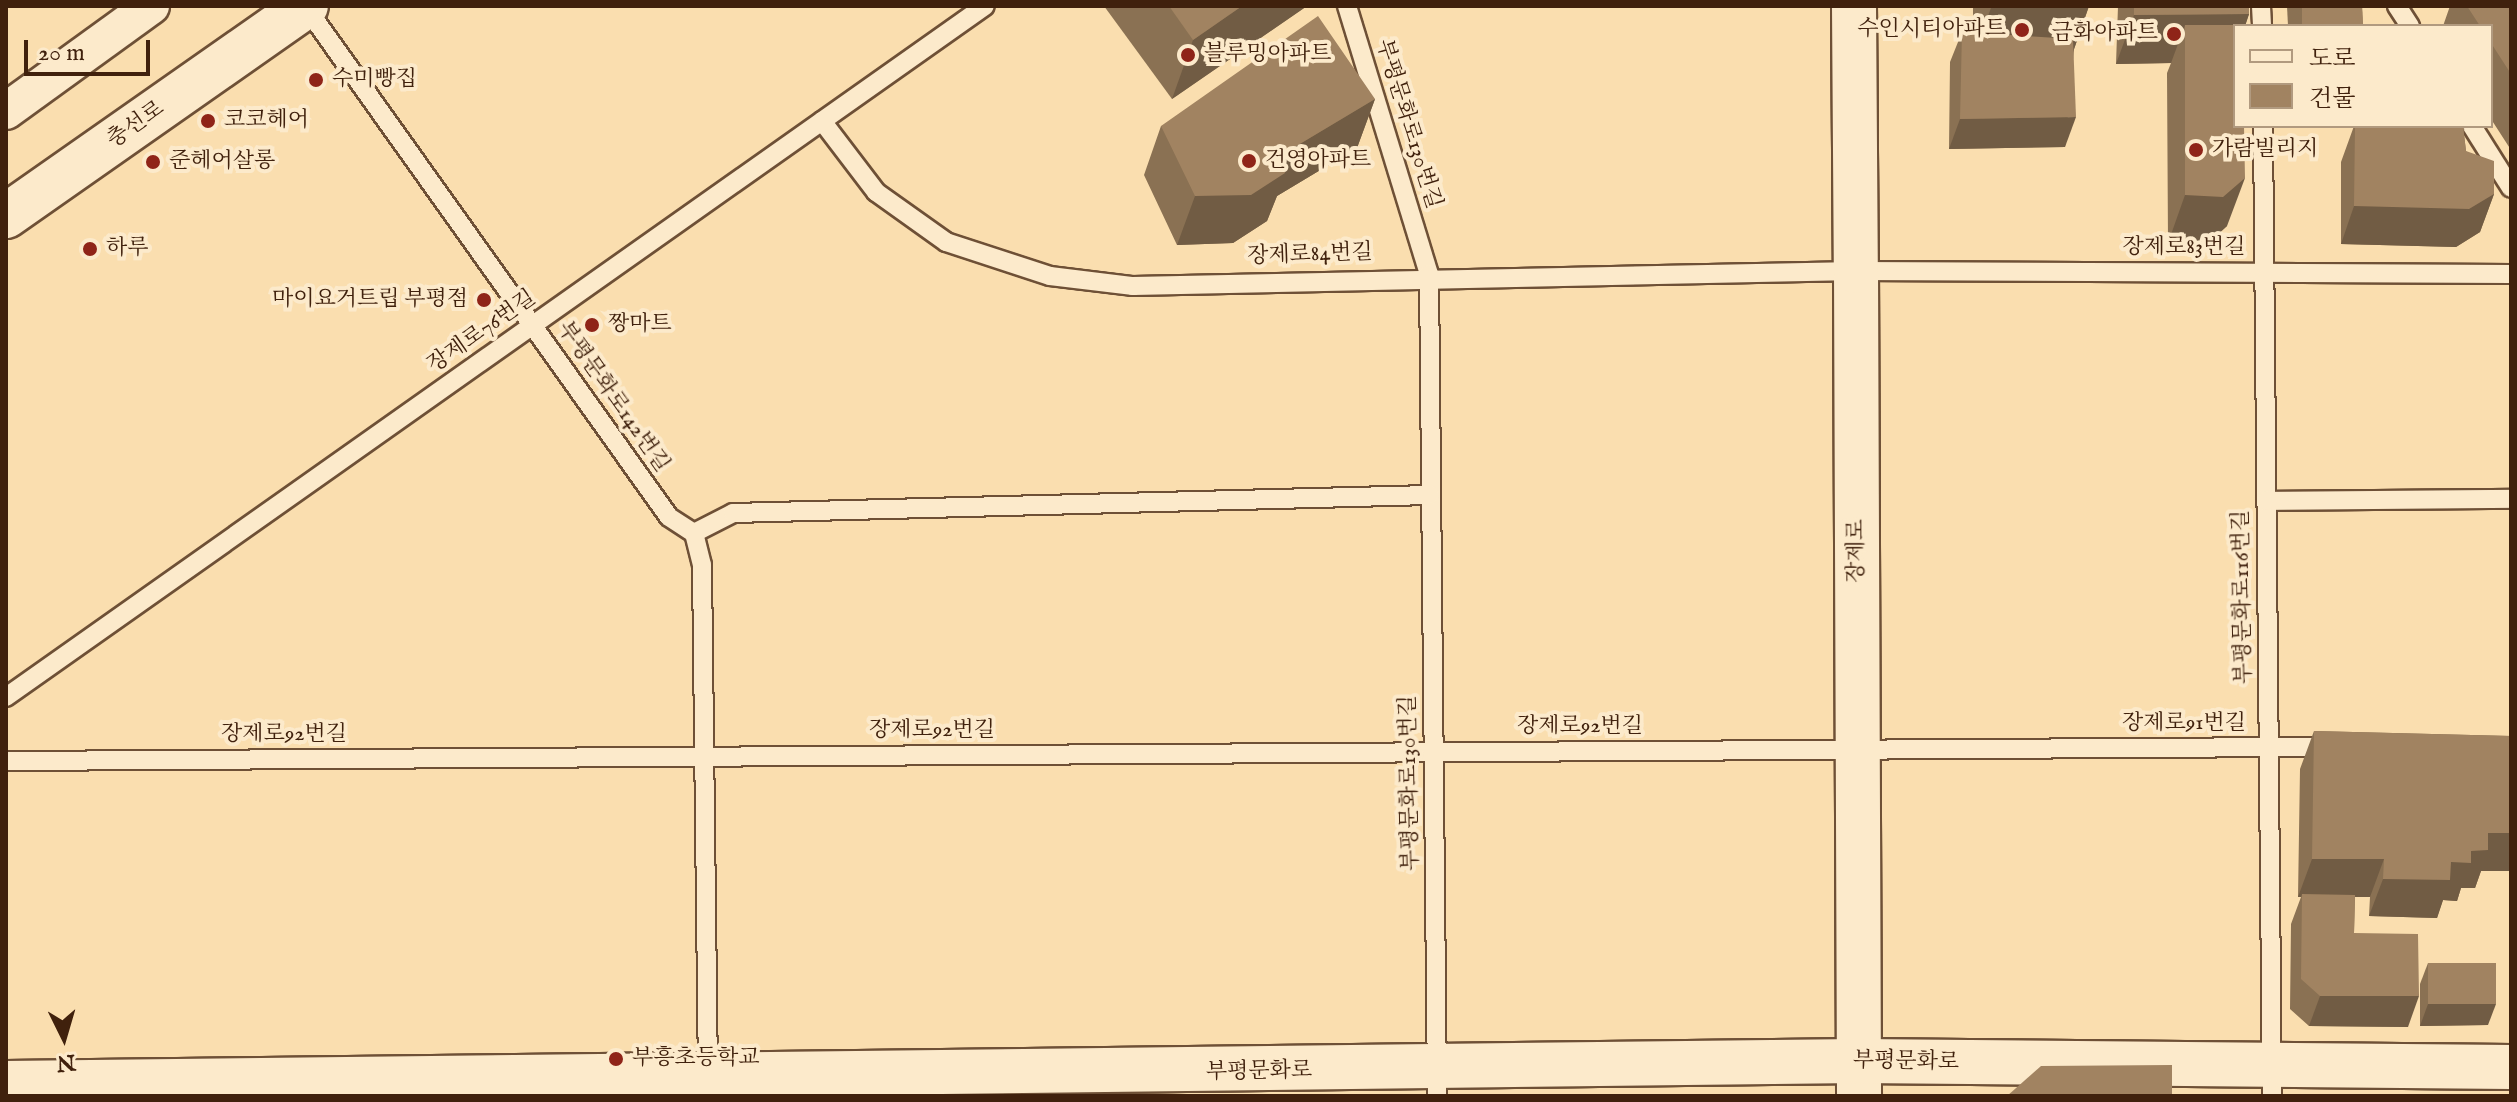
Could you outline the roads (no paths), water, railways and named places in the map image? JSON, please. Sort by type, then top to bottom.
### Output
[{"type":"street","points":[[6,111],[151,6]]},
{"type":"street","name":"충선로","points":[[6,216],[305,6]]},
{"type":"street","name":"장제로","points":[[1854,6],[1859,1078]]},
{"type":"street","name":"부평문화로","points":[[6,1083],[708,1087],[1859,1078],[2272,1081],[2511,1067]]},
{"type":"lane","name":"부평문화로142번길","points":[[305,6],[669,517],[694,533]]},
{"type":"lane","name":"장제로76번길","points":[[6,697],[985,6]]},
{"type":"lane","name":"부평문화로130번길","points":[[1347,6],[1429,274],[1437,1083]]},
{"type":"lane","points":[[2397,6],[2409,24]]},
{"type":"lane","name":"장제로84번길","points":[[822,121],[876,192],[946,242],[1050,276],[1133,286],[1429,274],[1856,271]]},
{"type":"lane","name":"부평문화로116번길","points":[[2263,128],[2272,1081]]},
{"type":"lane","points":[[2473,128],[2511,188]]},
{"type":"lane","name":"장제로83번길","points":[[1856,271],[2511,274]]},
{"type":"lane","points":[[708,1087],[702,565],[694,533],[733,513],[982,504],[1430,495]]},
{"type":"lane","points":[[2266,501],[2511,499]]},
{"type":"lane","name":"장제로91번길","points":[[1858,749],[2359,747]]},
{"type":"lane","name":"장제로92번길","points":[[6,761],[1858,749]]},
{"type":"place","name":"수인시티아파트","points":[[2022,30]]},
{"type":"place","name":"금화아파트","points":[[2174,34]]},
{"type":"place","name":"블루밍아파트","points":[[1188,55]]},
{"type":"place","name":"수미빵집","points":[[316,80]]},
{"type":"place","name":"코코헤어","points":[[208,121]]},
{"type":"place","name":"가람빌리지","points":[[2196,150]]},
{"type":"place","name":"건영아파트","points":[[1249,161]]},
{"type":"place","name":"준헤어살롱","points":[[153,162]]},
{"type":"place","name":"하루","points":[[90,249]]},
{"type":"place","name":"마이요거트립 부평점","points":[[484,300]]},
{"type":"place","name":"짱마트","points":[[592,325]]},
{"type":"place","name":"부흥초등학교","points":[[616,1059]]}]
